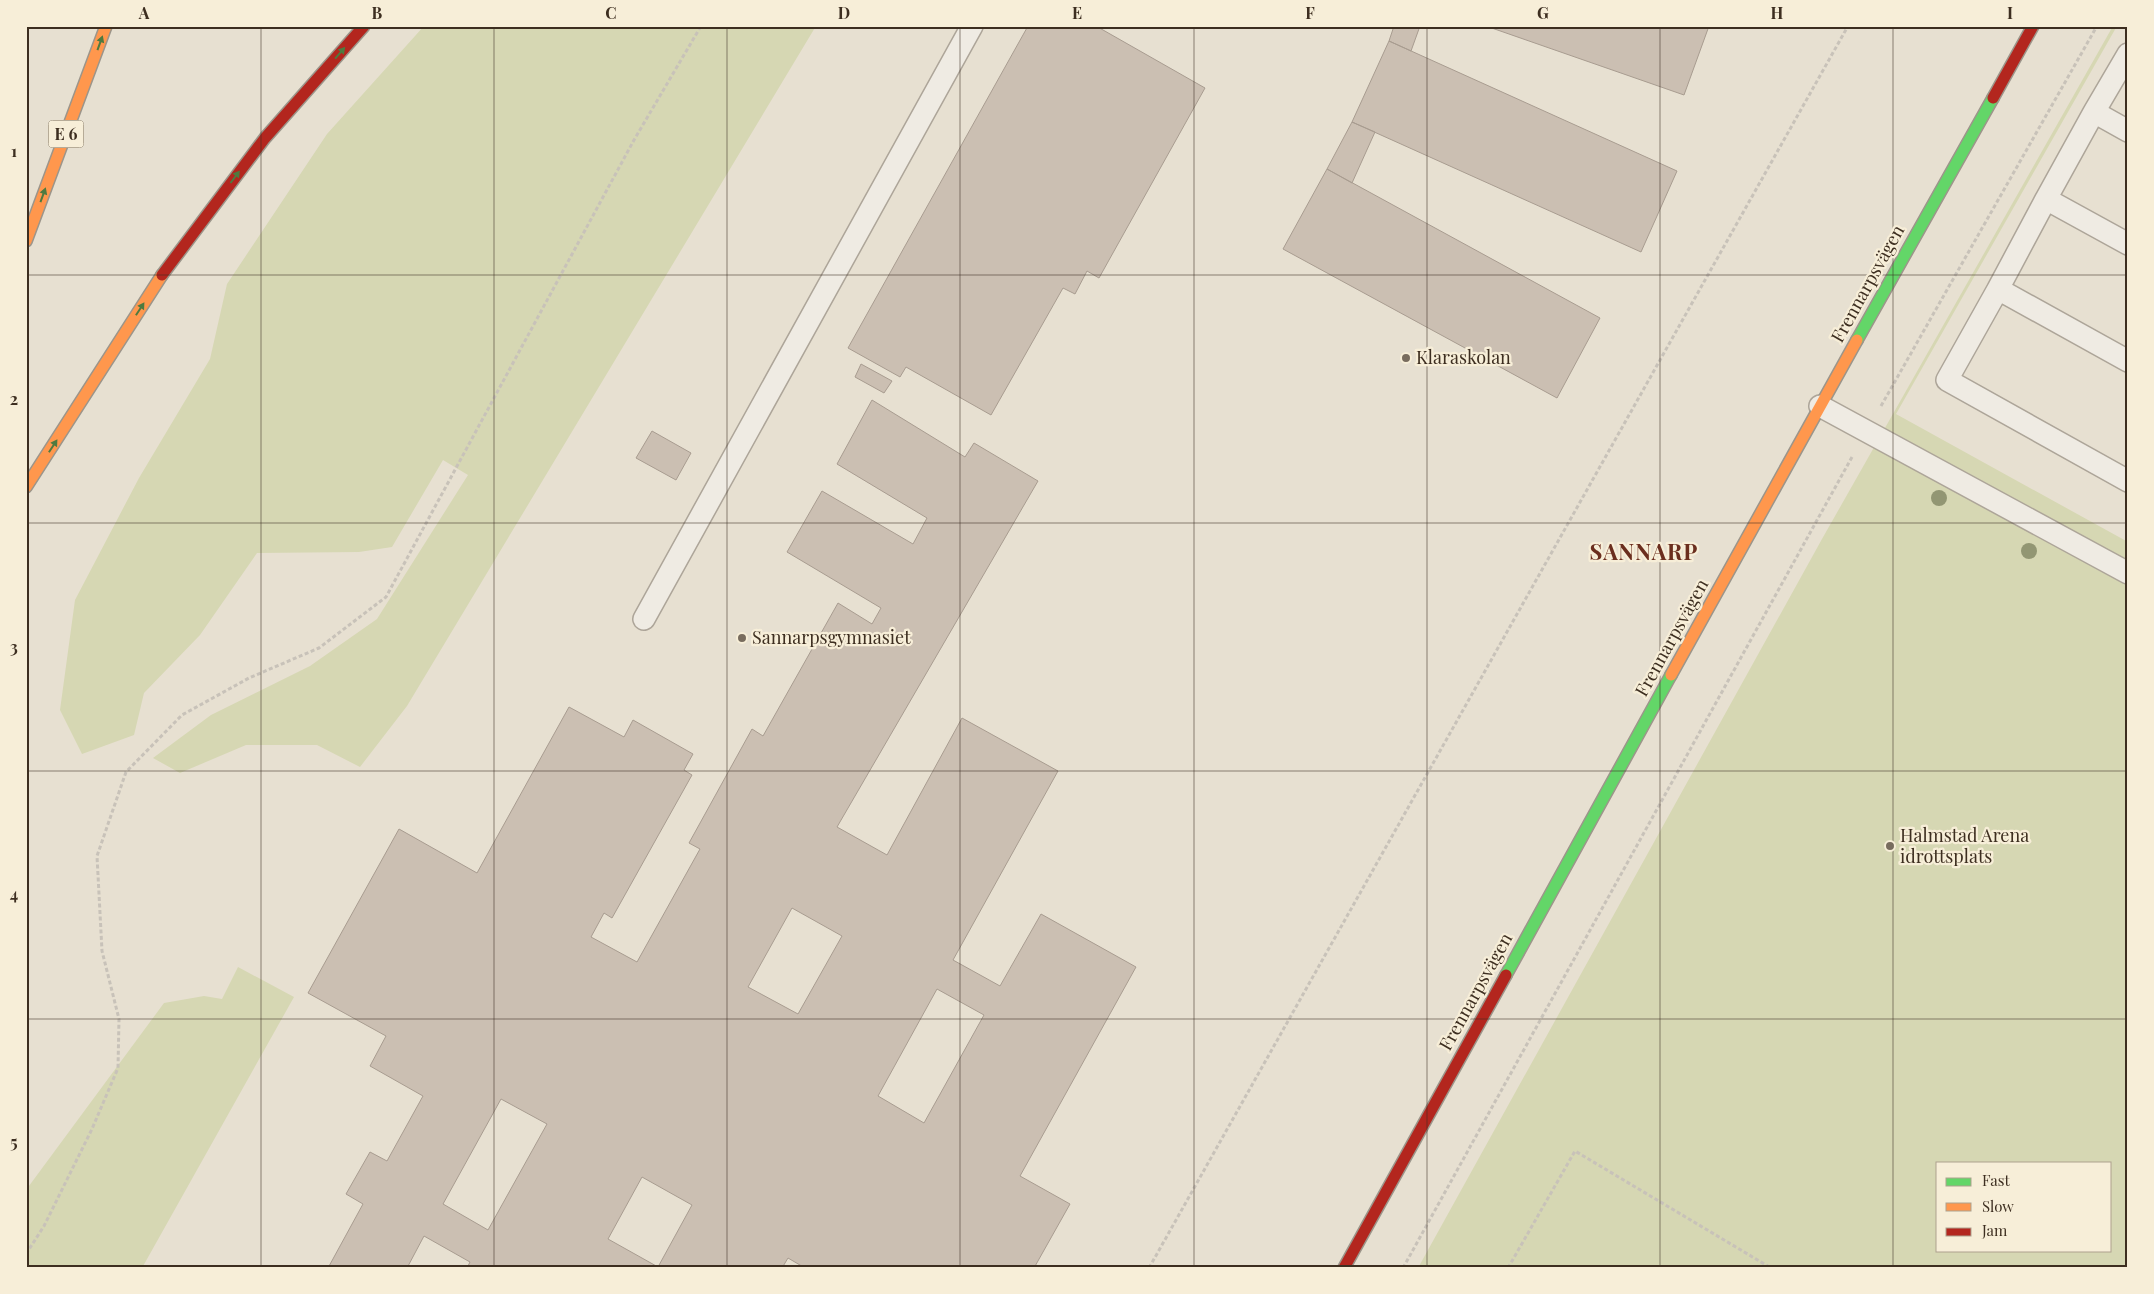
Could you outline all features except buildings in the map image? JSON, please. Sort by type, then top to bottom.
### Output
[{"type":"main road","name":"E 6","points":[[26,241],[106,26]]},
{"type":"main road","points":[[26,487],[166,269],[265,138],[364,26]]},
{"type":"main road","name":"Frennarpsvägen","points":[[1344,1268],[1820,406],[2033,26]]},
{"type":"lane","points":[[644,619],[972,26]]},
{"type":"lane","points":[[2128,54],[2094,112],[1947,380],[2128,481]]},
{"type":"lane","points":[[2094,112],[2128,131]]},
{"type":"lane","points":[[2046,199],[2128,244]]},
{"type":"lane","points":[[1998,289],[2128,361]]},
{"type":"lane","points":[[1820,406],[2128,573]]},
{"type":"path","points":[[26,1254],[44,1226],[92,1129],[118,1068],[119,1020],[102,951],[97,856],[126,772],[182,715],[249,678],[319,648],[386,597],[634,140],[701,26]]},
{"type":"path","points":[[1149,1268],[1848,26]]},
{"type":"path","points":[[1403,1268],[1867,431],[2097,26]]},
{"type":"path","points":[[1508,1268],[1575,1151],[1771,1268]]},
{"type":"green space","points":[[424,26],[816,26],[407,706],[360,767],[317,745],[246,745],[180,773],[153,758],[211,715],[310,666],[377,619],[468,475],[443,460],[392,547],[359,552],[257,553],[200,635],[144,693],[134,735],[82,754],[60,710],[75,600],[139,478],[210,359],[227,284],[327,134]]},
{"type":"green space","name":"Halmstad Arena idrottsplats","points":[[2113,26],[2117,26],[1896,414],[2128,542],[2128,1268],[1418,1268],[1822,539]]},
{"type":"green space","points":[[238,967],[294,997],[142,1268],[26,1268],[26,1190],[164,1003],[204,996],[222,999]]},
{"type":"traffic: fast","points":[[1857,340],[1993,98]]},
{"type":"traffic: fast","points":[[1506,975],[1671,675]]},
{"type":"traffic: slow","points":[[26,241],[106,26]]},
{"type":"traffic: slow","points":[[26,487],[162,275]]},
{"type":"traffic: slow","points":[[1671,675],[1857,340]]},
{"type":"traffic: jam","points":[[162,275],[265,138],[364,26]]},
{"type":"traffic: jam","points":[[1993,98],[2033,26]]},
{"type":"traffic: jam","points":[[1344,1268],[1506,975]]},
{"type":"place","name":"Klaraskolan","points":[[1406,358]]},
{"type":"place","name":"Sannarpsgymnasiet","points":[[742,638]]},
{"type":"place","name":"Halmstad Arena idrottsplats","points":[[1890,846]]},
{"type":"district","name":"SANNARP","points":[[1644,552]]}]
